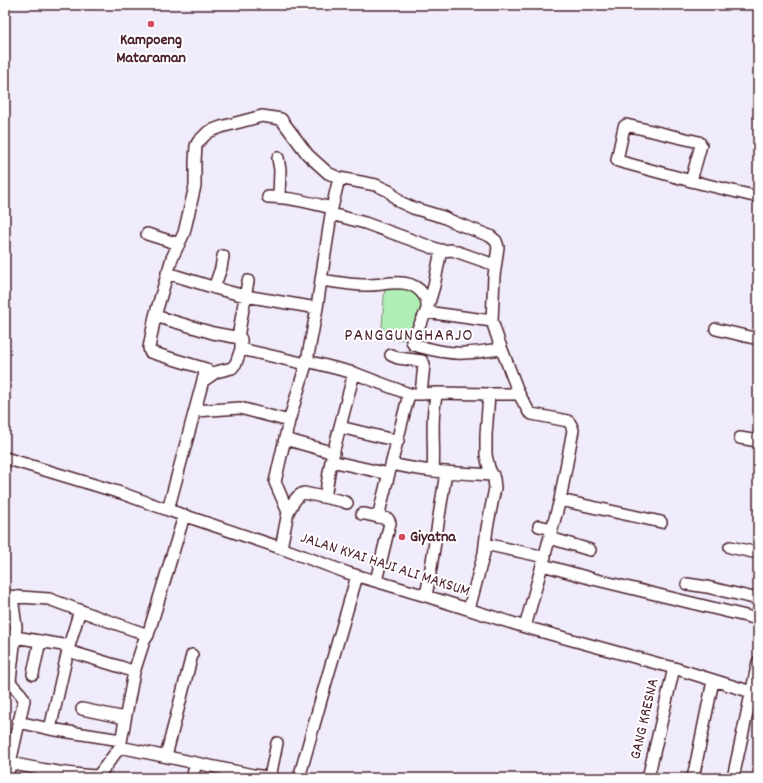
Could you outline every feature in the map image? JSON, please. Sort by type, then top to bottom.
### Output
[{"type":"street","points":[[168,510],[206,370],[205,368],[150,352],[149,348],[167,273],[172,258],[184,233],[195,186],[196,146],[208,132],[221,126],[262,116],[281,119],[308,155],[328,173],[339,178],[376,185],[389,191],[400,202],[490,236],[496,241],[498,247],[494,276],[492,321],[501,349],[519,394],[532,414],[568,421],[573,430],[560,500],[525,626]]},
{"type":"street","points":[[691,181],[701,145],[699,142],[626,125],[624,127],[618,161],[691,181],[758,197]]},
{"type":"street","points":[[278,158],[280,170],[273,197],[299,200],[441,250],[452,250],[495,265]]},
{"type":"street","points":[[288,512],[275,484],[289,421],[306,363],[317,308],[331,211],[339,178]]},
{"type":"street","points":[[147,234],[179,244]]},
{"type":"street","points":[[441,250],[434,286],[427,309],[412,341],[414,345],[452,353],[501,349]]},
{"type":"street","points":[[214,288],[221,268],[223,256]]},
{"type":"street","points":[[167,273],[245,296],[317,308]]},
{"type":"street","points":[[203,381],[216,372],[232,368],[236,363],[241,349],[241,339],[238,337],[248,280]]},
{"type":"street","points":[[321,280],[365,285],[400,282],[413,285],[420,290],[425,297],[427,309]]},
{"type":"street","points":[[427,309],[492,321]]},
{"type":"street","points":[[156,316],[213,333],[238,337]]},
{"type":"street","points":[[716,329],[758,339]]},
{"type":"street","points":[[241,349],[354,373],[409,394],[519,394]]},
{"type":"street","points":[[390,355],[398,358],[422,361],[424,364],[421,394]]},
{"type":"street","points":[[325,498],[332,457],[354,373]]},
{"type":"street","points":[[433,471],[434,416],[437,393]]},
{"type":"street","points":[[378,517],[409,394]]},
{"type":"street","points":[[468,609],[484,553],[486,528],[495,488],[494,479],[489,468],[486,455],[489,394]]},
{"type":"street","points":[[195,411],[240,408],[289,421]]},
{"type":"street","points":[[340,427],[398,441]]},
{"type":"street","points":[[740,438],[758,441]]},
{"type":"street","points":[[285,439],[332,457],[390,469],[409,468],[492,475]]},
{"type":"street","name":"JALAN KYAI HAJI ALI MAKSUM","points":[[5,458],[121,493],[357,576],[755,693]]},
{"type":"street","points":[[426,596],[446,472]]},
{"type":"street","points":[[281,548],[288,512],[298,496],[301,494],[347,503]]},
{"type":"street","points":[[560,500],[661,522]]},
{"type":"street","points":[[362,514],[388,519],[390,523],[376,581]]},
{"type":"street","points":[[7,763],[37,773],[98,776],[120,743],[134,672],[144,641],[148,635],[184,516]]},
{"type":"street","points":[[539,526],[551,534],[590,550]]},
{"type":"street","points":[[485,544],[544,561],[593,579],[758,620]]},
{"type":"street","points":[[730,547],[758,553]]},
{"type":"street","points":[[299,778],[357,576]]},
{"type":"street","points":[[687,584],[758,599]]},
{"type":"street","points":[[7,778],[7,763],[24,700],[11,684],[8,674],[16,627],[9,597],[49,599],[148,635]]},
{"type":"street","points":[[50,729],[69,648],[80,610]]},
{"type":"street","points":[[15,637],[69,648],[134,672]]},
{"type":"street","points":[[33,674],[40,641]]},
{"type":"street","points":[[166,756],[192,655]]},
{"type":"street","points":[[733,778],[755,693],[758,662]]},
{"type":"street","name":"GANG KRESNA","points":[[648,778],[674,668]]},
{"type":"street","points":[[692,778],[713,680]]},
{"type":"street","points":[[82,709],[125,718]]},
{"type":"street","points":[[18,722],[120,743],[166,756],[252,776],[272,778],[277,743]]},
{"type":"street","points":[[192,778],[196,763]]},
{"type":"green space","points":[[385,282],[422,288],[424,307],[410,340],[390,339],[382,327]]},
{"type":"place","name":"Kampoeng Mataraman","points":[[151,24]]},
{"type":"place","name":"Giyatna","points":[[402,537]]},
{"type":"district","name":"PANGGUNGHARJO","points":[[409,336]]}]
